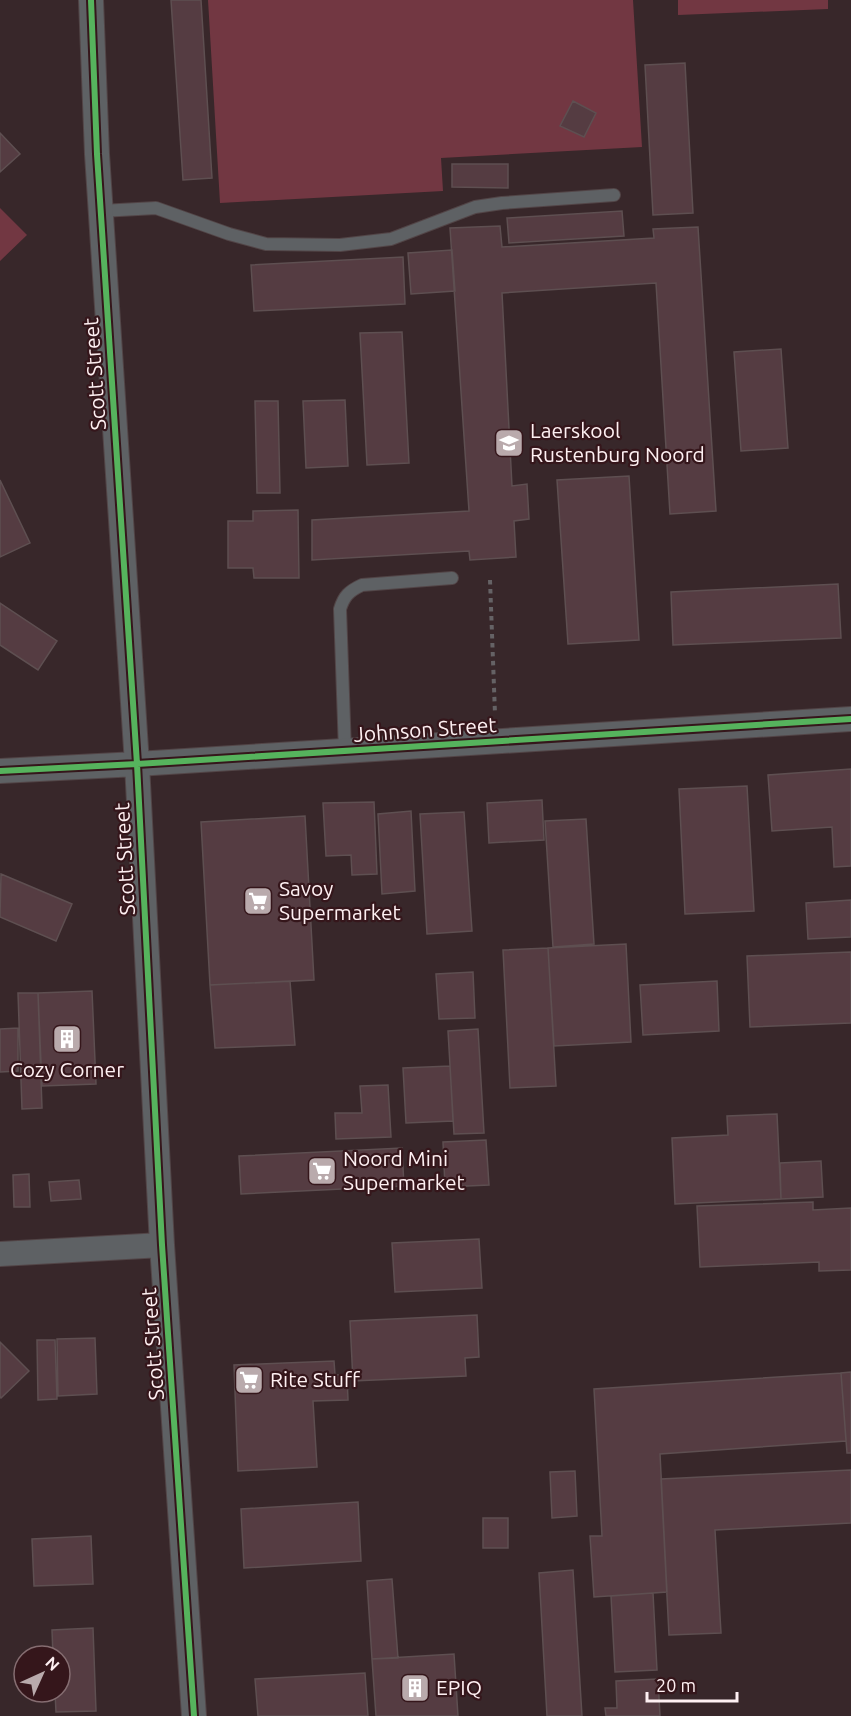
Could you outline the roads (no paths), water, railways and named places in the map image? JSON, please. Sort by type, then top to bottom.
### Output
[{"type":"street","name":"Scott Street","points":[[91,0],[97,154],[137,764],[162,1245],[194,1716]]},
{"type":"street","name":"Johnson Street","points":[[0,771],[851,719]]},
{"type":"street","points":[[0,1254],[162,1245]]},
{"type":"lane","points":[[101,211],[156,208],[229,234],[266,243],[340,244],[391,239],[475,207],[614,195]]},
{"type":"lane","points":[[345,751],[340,609],[343,598],[351,590],[362,585],[452,578]]},
{"type":"place","name":"Laerskool Rustenburg Noord","points":[[509,443]]},
{"type":"place","name":"Savoy Supermarket","points":[[258,901]]},
{"type":"place","name":"Cozy Corner","points":[[67,1039]]},
{"type":"place","name":"Noord Mini Supermarket","points":[[322,1171]]},
{"type":"place","name":"Rite Stuff","points":[[249,1380]]},
{"type":"place","name":"EPIQ","points":[[415,1688]]}]
